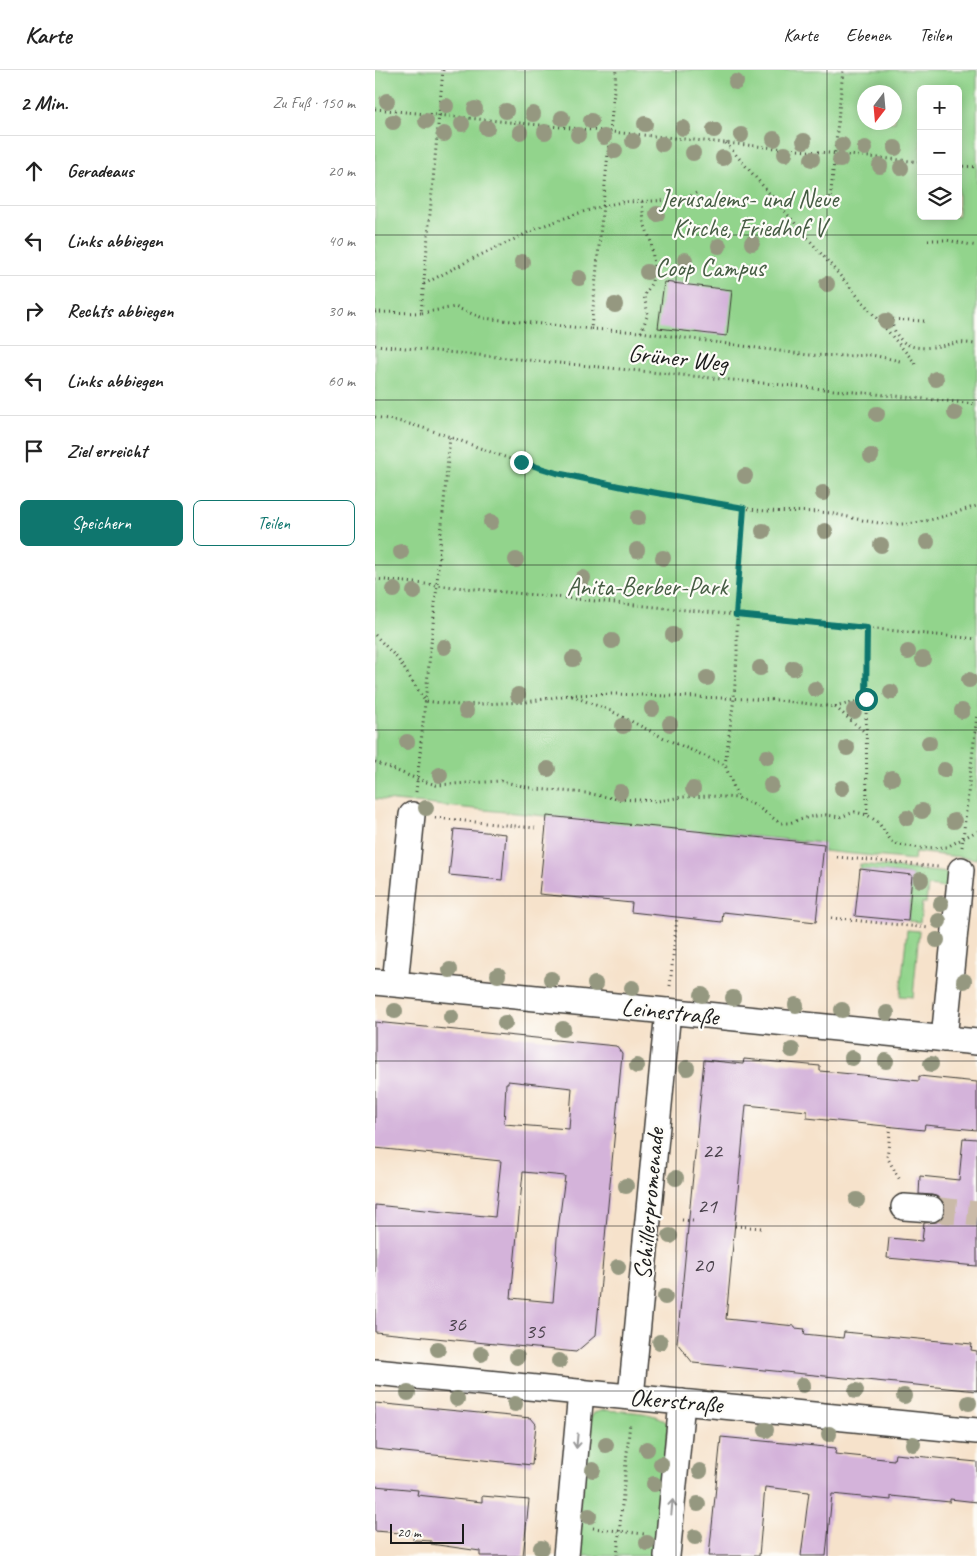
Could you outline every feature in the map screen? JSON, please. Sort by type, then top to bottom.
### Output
[{"type":"street","name":"Leinestraße","points":[[412,815],[385,983],[977,1042]]},
{"type":"street","points":[[944,1039],[961,859]]},
{"type":"street","name":"Schillerpromenade","points":[[631,1397],[668,1011]]},
{"type":"street","points":[[903,1196],[931,1209]]},
{"type":"street","name":"Okerstraße","points":[[375,1372],[977,1431]]},
{"type":"street","points":[[566,1556],[581,1392]]},
{"type":"street","points":[[667,1556],[682,1402]]},
{"type":"path","points":[[421,313],[443,70]]},
{"type":"path","points":[[591,329],[615,70]]},
{"type":"path","points":[[830,202],[843,70]]},
{"type":"path","points":[[375,110],[917,162]]},
{"type":"path","points":[[726,143],[916,364]]},
{"type":"path","points":[[962,166],[977,168]]},
{"type":"path","points":[[424,284],[537,228],[603,206],[622,202],[683,200],[696,193]]},
{"type":"path","points":[[641,332],[648,314],[644,296],[652,282],[654,265],[651,242],[644,223],[642,201]]},
{"type":"path","points":[[928,240],[946,240],[977,246]]},
{"type":"path","points":[[375,312],[421,313],[455,308],[483,318],[641,332],[808,355],[847,356],[872,354],[899,361]]},
{"type":"path","points":[[924,321],[891,319],[894,330],[902,342],[911,347],[946,346],[959,343],[977,344]]},
{"type":"path","name":"Grüner Weg","points":[[375,345],[977,404]]},
{"type":"path","points":[[375,417],[396,420],[557,473],[718,505],[760,511],[828,513],[864,521],[900,524],[929,520],[977,506]]},
{"type":"path","points":[[417,789],[450,437]]},
{"type":"path","points":[[737,798],[725,766],[734,698],[737,655],[736,615],[744,508]]},
{"type":"path","points":[[375,579],[977,639]]},
{"type":"path","points":[[867,628],[867,815]]},
{"type":"path","points":[[375,635],[398,659],[425,700],[458,705],[527,702],[569,695],[614,694],[777,700],[835,707],[866,699]]},
{"type":"path","points":[[569,695],[611,710],[666,739],[725,766]]},
{"type":"path","points":[[835,707],[866,734]]},
{"type":"path","points":[[961,859],[977,714]]},
{"type":"path","points":[[375,762],[436,785],[501,781],[535,789],[587,793],[617,799],[658,801],[683,797],[711,796],[737,798],[755,805],[779,823],[789,823],[826,815],[840,817],[855,812],[867,815],[878,822],[892,842],[899,845],[921,848],[947,847],[977,832]]},
{"type":"path","points":[[455,820],[535,828]]},
{"type":"path","points":[[837,857],[913,864]]},
{"type":"path","points":[[670,986],[677,917]]},
{"type":"path","points":[[831,918],[907,925]]},
{"type":"path","points":[[891,1126],[887,1157],[903,1196]]},
{"type":"path","points":[[682,1220],[693,1221]]},
{"type":"path","points":[[735,1226],[762,1228]]},
{"type":"path","points":[[617,1556],[630,1422]]},
{"type":"path","points":[[586,1527],[652,1535]]},
{"type":"green space","name":"Anita-Berber-Park","points":[[375,70],[977,70],[977,859],[915,852],[914,860],[823,851],[823,843],[375,799]]},
{"type":"green space","points":[[860,864],[949,873],[948,888],[928,886],[926,903],[922,903],[920,922],[908,921],[912,875],[860,869]]},
{"type":"green space","points":[[907,930],[919,931],[913,997],[900,996]]},
{"type":"green space","points":[[605,1410],[647,1414],[663,1419],[668,1424],[659,1556],[574,1556],[589,1419],[594,1413]]},
{"type":"building","points":[[664,282],[732,290],[727,336],[658,328]]},
{"type":"building","points":[[547,816],[824,844],[816,922],[723,912],[722,922],[631,912],[632,903],[539,894]]},
{"type":"building","points":[[454,829],[506,834],[502,880],[449,875]]},
{"type":"building","points":[[860,869],[912,875],[908,921],[855,916]]},
{"type":"building","points":[[375,1022],[616,1046],[622,1054],[596,1335],[576,1352],[375,1332],[375,1205],[495,1217],[501,1161],[375,1148]],"holes":[[[508,1081],[572,1088],[569,1129],[504,1124],[506,1083]],[[523,1172],[565,1176],[557,1238],[553,1302],[511,1298]]]},
{"type":"building","points":[[744,1059],[820,1066],[820,1071],[919,1081],[919,1076],[977,1082],[977,1130],[925,1125],[924,1130],[807,1118],[807,1111],[746,1105],[726,1319],[795,1326],[795,1328],[805,1329],[804,1334],[843,1338],[844,1332],[972,1344],[971,1350],[977,1351],[977,1391],[693,1363],[677,1343],[704,1060],[743,1064]]},
{"type":"building","points":[[963,1138],[977,1139],[977,1266],[887,1258],[889,1238],[922,1241],[924,1223],[937,1222],[943,1217],[944,1203],[939,1197],[919,1194],[920,1176],[959,1180]]},
{"type":"building","points":[[375,1403],[531,1418],[536,1424],[532,1465],[375,1449]]},
{"type":"building","points":[[721,1437],[836,1448],[835,1454],[894,1460],[895,1454],[977,1462],[977,1502],[950,1499],[950,1502],[891,1496],[891,1500],[832,1494],[826,1556],[801,1556],[809,1492],[765,1487],[759,1556],[709,1556]]},
{"type":"building","points":[[375,1486],[418,1490],[417,1495],[482,1502],[482,1496],[529,1500],[523,1556],[480,1556],[480,1551],[431,1544],[431,1541],[413,1540],[414,1534],[375,1531]]},
{"type":"tunnel","points":[[931,1209],[977,1214]]},
{"type":"route","points":[[521,462],[557,473],[628,488],[744,508],[736,615],[867,628],[866,699]]},
{"type":"park label","name":"Jerusalems- und Neue Kirche, Friedhof V","points":[[749,214]]},
{"type":"park label","name":"Coop Campus","points":[[710,268]]}]
